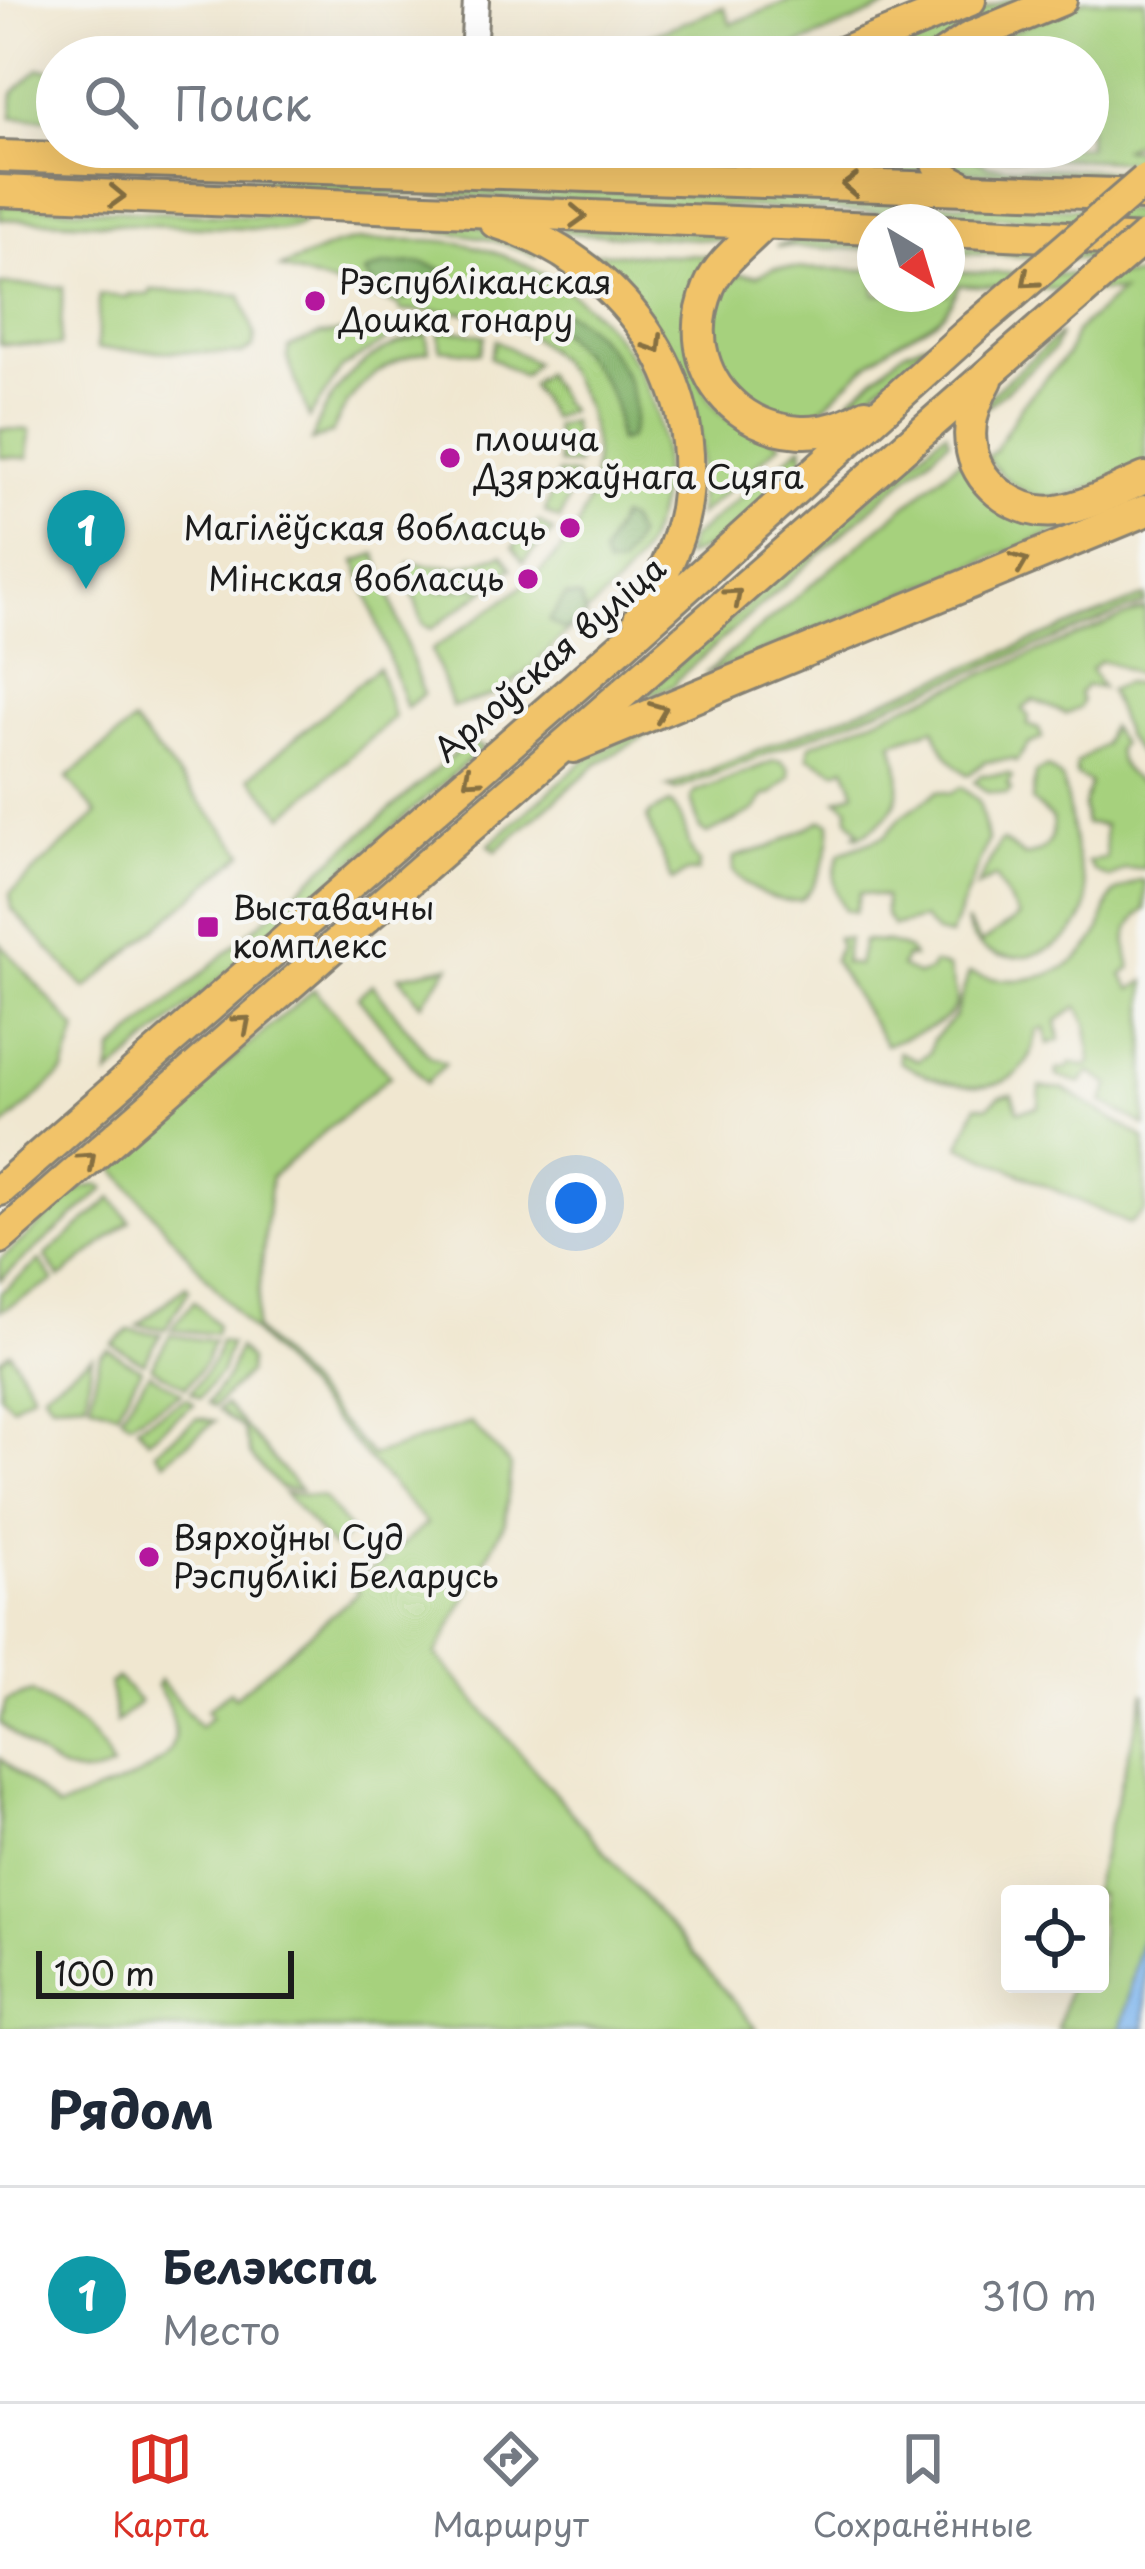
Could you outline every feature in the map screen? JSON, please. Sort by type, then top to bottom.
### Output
[{"type":"main road","points":[[882,36],[970,0]]},
{"type":"main road","points":[[974,36],[1061,0]]},
{"type":"main road","points":[[0,156],[36,157]]},
{"type":"main road","points":[[323,168],[1145,195]]},
{"type":"main road","points":[[538,176],[558,168]]},
{"type":"main road","points":[[940,168],[967,189]]},
{"type":"main road","name":"Арлоўская вуліца","points":[[0,1190],[1145,180]]},
{"type":"main road","points":[[0,191],[857,227]]},
{"type":"main road","points":[[460,211],[514,227],[577,261],[643,324],[674,380],[684,412],[688,451],[685,508],[659,585],[624,644]]},
{"type":"main road","points":[[764,224],[720,269],[709,288],[701,340],[722,395],[756,422],[778,431],[808,433],[858,420],[902,392]]},
{"type":"main road","points":[[965,232],[1145,239]]},
{"type":"main road","points":[[0,1238],[1145,239]]},
{"type":"main road","points":[[993,370],[976,401],[971,450],[977,466],[1000,494],[1016,504],[1055,511],[1145,478]]},
{"type":"main road","points":[[551,756],[1145,511]]},
{"type":"main road","points":[[288,938],[311,964]]},
{"type":"street","points":[[474,36],[476,0]]},
{"type":"street","points":[[491,36],[492,0]]},
{"type":"green space","points":[[791,0],[903,0],[820,36],[649,36],[724,7],[731,24]]},
{"type":"green space","points":[[1008,0],[1034,0],[966,36],[916,36]]},
{"type":"green space","points":[[1084,0],[1145,0],[1145,138],[1122,149],[1145,150],[1145,162],[1109,161],[1109,36],[1001,36]]},
{"type":"green space","points":[[36,72],[36,118],[12,117],[14,92]]},
{"type":"green space","points":[[686,168],[925,168],[910,176]]},
{"type":"green space","points":[[960,168],[1145,172],[1145,178]]},
{"type":"green space","points":[[0,169],[954,204],[857,204],[857,212],[0,176]]},
{"type":"green space","points":[[965,204],[1145,211],[1145,223],[965,216]]},
{"type":"green space","points":[[0,205],[307,219],[280,230],[0,219]]},
{"type":"green space","points":[[387,219],[476,226],[542,251],[534,256],[490,240],[445,232],[353,228]]},
{"type":"green space","points":[[561,226],[735,233],[726,240],[564,233]]},
{"type":"green space","points":[[359,240],[469,245],[516,261],[560,285],[597,316],[628,353],[650,395],[662,441],[661,490],[648,540],[627,574],[513,683],[491,696],[452,707],[432,650],[523,586],[568,541],[584,511],[593,479],[588,415],[556,359],[531,337],[501,321],[464,313],[401,311],[398,305],[280,268]]},
{"type":"green space","points":[[799,240],[857,242],[857,249],[776,246]]},
{"type":"green space","points":[[965,247],[1145,254],[1145,261],[965,254]]},
{"type":"green space","points":[[584,253],[720,256],[700,379],[723,415],[781,443],[698,516],[698,430],[680,367],[643,313]]},
{"type":"green space","points":[[423,263],[447,271],[445,289],[420,289],[404,300],[376,289],[364,273],[384,265]]},
{"type":"green space","points":[[774,268],[857,270],[857,312],[944,312],[882,353],[808,421],[780,418],[724,383],[712,337],[720,287],[741,274],[757,276]]},
{"type":"green space","points":[[965,272],[1145,276],[1145,464],[1079,492],[1042,496],[1023,491],[986,457],[995,451],[1021,406],[1067,355],[1075,332],[1121,292],[965,285]]},
{"type":"green space","points":[[0,284],[63,287],[60,346],[0,344]]},
{"type":"green space","points":[[151,290],[241,295],[255,336],[253,347],[242,354],[97,349],[99,295],[149,295]]},
{"type":"green space","points":[[563,311],[594,333],[619,364],[633,401],[629,438],[619,441],[607,389],[554,326]]},
{"type":"green space","points":[[366,329],[402,331],[342,368],[309,418],[287,357],[289,347],[319,335]]},
{"type":"green space","points":[[439,332],[485,336],[480,353],[440,349]]},
{"type":"green space","points":[[426,334],[429,351],[382,369],[358,390],[332,433],[312,441],[329,402],[354,371],[387,349]]},
{"type":"green space","points":[[1060,334],[1054,349],[982,411],[992,393]]},
{"type":"green space","points":[[496,340],[535,363],[523,376],[490,357]]},
{"type":"green space","points":[[931,340],[850,412],[829,417],[904,351]]},
{"type":"green space","points":[[544,373],[568,411],[551,418],[531,385]]},
{"type":"green space","points":[[571,421],[577,465],[559,464],[554,426]]},
{"type":"green space","points":[[0,429],[30,430],[28,458],[0,457]]},
{"type":"green space","points":[[946,431],[949,440],[675,685],[645,694]]},
{"type":"green space","points":[[802,446],[804,467],[715,545],[684,557],[690,539]]},
{"type":"green space","points":[[961,459],[1000,510],[1145,489],[1145,496],[704,675]]},
{"type":"green space","points":[[558,473],[576,476],[560,520],[545,512]]},
{"type":"green space","points":[[620,517],[629,521],[637,537],[620,566],[606,567],[602,555]]},
{"type":"green space","points":[[539,522],[553,532],[523,562],[513,547]]},
{"type":"green space","points":[[376,554],[423,694],[406,708],[356,561]]},
{"type":"green space","points":[[503,554],[512,569],[485,580],[444,584],[402,577],[410,563],[458,567]]},
{"type":"green space","points":[[410,585],[438,591],[487,589],[431,629],[423,624]]},
{"type":"green space","points":[[565,596],[580,597],[587,617],[564,630],[549,621]]},
{"type":"green space","points":[[1145,596],[1145,603],[676,790],[667,787]]},
{"type":"green space","points":[[1145,608],[1145,676],[1100,661],[1091,669],[1102,688],[1086,686],[1079,693],[1079,708],[1066,714],[1033,700],[1023,709],[1028,725],[1039,729],[1042,738],[1028,745],[1016,762],[985,762],[968,775],[947,754],[934,728],[893,742],[899,773],[897,798],[885,819],[858,837],[848,807],[837,800],[855,792],[845,767],[836,771],[808,757],[810,745]]},
{"type":"green space","points":[[378,667],[394,717],[284,816],[250,777]]},
{"type":"green space","points":[[1125,683],[1145,685],[1145,763],[1126,737],[1109,690]]},
{"type":"green space","points":[[133,723],[244,853],[86,989],[12,909],[10,894],[97,814],[67,778]]},
{"type":"green space","points":[[652,723],[648,734],[597,764],[496,851],[489,845],[584,761]]},
{"type":"green space","points":[[1110,727],[1121,744],[1117,749],[1122,766],[1145,784],[1145,868],[1125,869],[1109,878],[1088,862],[1106,858],[1104,825],[1085,824],[1090,783],[1076,775],[1076,763],[1103,745]]},
{"type":"green space","points":[[462,747],[484,747],[109,1076],[113,1051]]},
{"type":"green space","points":[[773,761],[789,768],[790,777],[765,795],[754,811],[707,834],[700,829],[691,799],[694,793]]},
{"type":"green space","points":[[1048,767],[1062,779],[1086,908],[1078,926],[1064,940],[1026,956],[1006,957],[974,940],[966,921],[981,943],[1019,917],[995,877],[977,887],[999,843],[1003,841],[1024,856],[1047,845],[1052,819],[1032,801],[1035,773]]},
{"type":"green space","points":[[1009,774],[1007,794],[987,792],[974,782],[981,775]]},
{"type":"green space","points":[[961,787],[979,801],[988,840],[950,936],[936,933],[923,919],[893,926],[885,914],[885,897],[860,893],[855,912],[845,910],[835,882],[840,853],[885,836],[901,817],[938,791],[951,793]]},
{"type":"green space","points":[[670,803],[699,863],[698,872],[672,881],[647,818]]},
{"type":"green space","points":[[822,820],[830,823],[826,854],[819,875],[801,900],[764,894],[733,871],[734,857],[770,847]]},
{"type":"green space","points":[[1145,881],[1145,909],[1129,929],[1131,968],[1122,975],[1132,989],[1145,981],[1145,1126],[1102,1102],[1110,1085],[1089,1072],[1081,1084],[1057,1076],[1057,1070],[1071,1063],[1091,1063],[1087,1023],[1077,1007],[1057,1021],[1060,1040],[1048,1044],[1045,1028],[1038,1030],[1024,1066],[997,1084],[946,1082],[900,1062],[899,1052],[918,1060],[930,1052],[933,1039],[955,1016],[969,973],[1022,980],[1056,972],[1097,936],[1115,892]]},
{"type":"green space","points":[[837,938],[848,939],[844,963],[858,965],[863,941],[889,942],[909,950],[913,957],[905,957],[901,967],[919,975],[930,971],[933,964],[949,968],[956,997],[949,1015],[886,1045],[833,960],[840,947]]},
{"type":"green space","points":[[0,943],[77,1030],[64,1072],[0,1130]]},
{"type":"green space","points":[[450,966],[421,1004],[399,976]]},
{"type":"green space","points":[[372,984],[430,1057],[446,1064],[426,1083],[358,997]]},
{"type":"green space","points":[[314,989],[390,1076],[271,1177],[255,1329],[372,1456],[471,1423],[511,1466],[505,1522],[436,1655],[757,2029],[0,2029],[0,1758],[58,1809],[150,1769],[166,1756],[174,1738],[172,1715],[157,1686],[160,1680],[200,1727],[212,1716],[207,1710],[230,1691],[235,1697],[359,1592],[353,1585],[427,1524],[246,1324],[115,1169],[120,1155]]},
{"type":"green space","points":[[1040,1087],[1063,1089],[1145,1139],[1145,1211],[1129,1224],[960,1146],[977,1105],[987,1107],[1000,1096],[1012,1094],[1018,1111],[1039,1107]]},
{"type":"green space","points":[[99,1185],[105,1189],[0,1280],[0,1260],[81,1188]]},
{"type":"green space","points":[[112,1198],[130,1221],[60,1278],[45,1256]]},
{"type":"green space","points":[[40,1261],[54,1281],[0,1311],[0,1293]]},
{"type":"green space","points":[[186,1286],[189,1290],[165,1329],[138,1325]]},
{"type":"green space","points":[[194,1301],[217,1325],[215,1334],[171,1330]]},
{"type":"green space","points":[[129,1330],[161,1334],[144,1363],[112,1344]]},
{"type":"green space","points":[[170,1335],[213,1341],[206,1361],[186,1387],[151,1367]]},
{"type":"green space","points":[[220,1341],[230,1344],[221,1372],[200,1398],[191,1392],[215,1359]]},
{"type":"green space","points":[[238,1348],[249,1360],[248,1373],[213,1407],[208,1403],[228,1376]]},
{"type":"green space","points":[[108,1349],[141,1369],[117,1412],[90,1403],[100,1355]]},
{"type":"green space","points":[[10,1352],[33,1392],[12,1406],[0,1394],[0,1359]]},
{"type":"green space","points":[[92,1356],[86,1401],[51,1403],[43,1392]]},
{"type":"green space","points":[[149,1373],[182,1393],[130,1422],[121,1415]]},
{"type":"green space","points":[[187,1398],[194,1404],[148,1440],[137,1426]]},
{"type":"green space","points":[[225,1404],[300,1490],[280,1488],[251,1456],[243,1429],[218,1410]]},
{"type":"green space","points":[[198,1418],[215,1421],[164,1462],[155,1451]]},
{"type":"green space","points":[[284,1493],[323,1497],[351,1532],[333,1548]]},
{"type":"green space","points":[[118,1678],[140,1702],[116,1723],[110,1684]]},
{"type":"green space","points":[[32,1692],[89,1733],[112,1768],[96,1774],[66,1770],[0,1723],[6,1701]]},
{"type":"green space","points":[[1145,1692],[1145,1920],[1121,2029],[1057,2029],[1067,1993],[1109,1993],[1109,1885],[1094,1885]]},
{"type":"water","points":[[1145,1920],[1145,2029],[1121,2029]]},
{"type":"place","name":"Рэспубліканская Дошка гонару","points":[[315,301]]},
{"type":"place","name":"плошча Дзяржаўнага Сцяга","points":[[450,458]]},
{"type":"place","name":"Магілёўская вобласць","points":[[570,528]]},
{"type":"place","name":"Мінская вобласць","points":[[528,579]]},
{"type":"place","name":"Белэкспа","points":[[86,589]]},
{"type":"place","name":"Выставачны комплекс","points":[[208,927]]},
{"type":"place","name":"Вярхоўны Суд Рэспублікі Беларусь","points":[[149,1557]]}]
